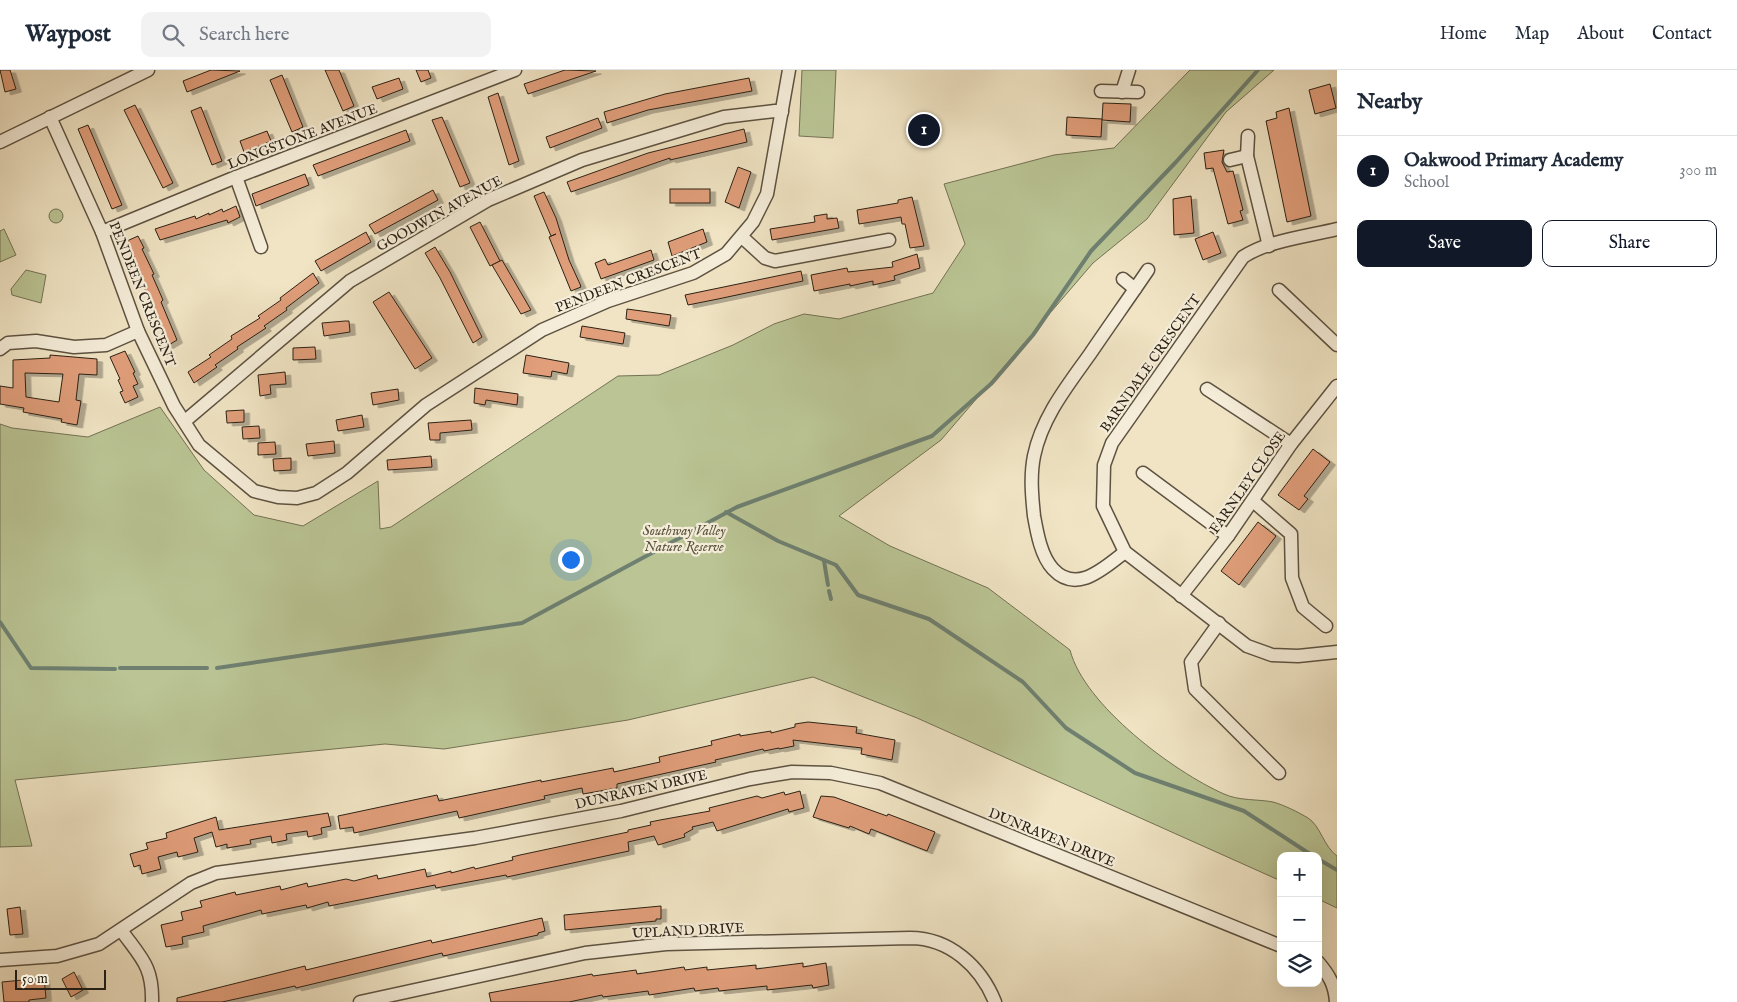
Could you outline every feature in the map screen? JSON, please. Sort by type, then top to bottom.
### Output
[{"type":"street","points":[[0,142],[148,70]]},
{"type":"street","name":"LONGSTONE AVENUE","points":[[102,232],[236,177],[514,70]]},
{"type":"street","name":"PENDEEN CRESCENT","points":[[50,117],[102,232],[138,331],[174,406],[199,445],[254,491],[278,497],[297,498],[316,493],[347,473],[426,405],[474,372],[542,330],[608,301],[693,273],[726,254],[742,237],[762,207],[767,194],[789,70]]},
{"type":"street","points":[[1122,92],[1128,70]]},
{"type":"street","points":[[1101,91],[1138,92]]},
{"type":"street","name":"GOODWIN AVENUE","points":[[185,422],[350,281],[488,200],[582,160],[724,117],[775,111],[782,112]]},
{"type":"street","points":[[1248,136],[1247,156],[1269,246]]},
{"type":"street","points":[[1230,160],[1247,156]]},
{"type":"street","points":[[236,177],[261,248]]},
{"type":"street","name":"BARNDALE CRESCENT","points":[[1337,229],[1269,246],[1250,252],[1243,257],[1112,443],[1104,465],[1103,506],[1125,552],[1247,646],[1272,655],[1298,656],[1337,652]]},
{"type":"street","points":[[742,237],[765,258],[774,261],[889,240]]},
{"type":"street","points":[[1125,552],[1086,579],[1075,580],[1053,570],[1040,544],[1036,526],[1032,480],[1034,456],[1053,407],[1148,270]]},
{"type":"street","points":[[1123,279],[1136,289]]},
{"type":"street","points":[[1279,290],[1337,345]]},
{"type":"street","points":[[0,349],[8,343],[36,341],[74,347],[106,345],[138,331]]},
{"type":"street","name":"FARNLEY CLOSE","points":[[1181,596],[1228,536],[1291,444],[1337,386]]},
{"type":"street","points":[[1207,388],[1291,444]]},
{"type":"street","points":[[1142,473],[1228,536]]},
{"type":"street","points":[[1253,501],[1291,534],[1292,578],[1303,607],[1326,626]]},
{"type":"street","points":[[1219,623],[1191,662],[1195,689],[1279,773]]},
{"type":"street","name":"DUNRAVEN DRIVE","points":[[0,960],[57,956],[78,952],[99,944],[191,882],[216,873],[475,838],[621,811],[750,779],[792,772],[831,773],[880,783],[1277,944]]},
{"type":"street","points":[[122,930],[149,968],[153,983],[152,1002]]},
{"type":"street","name":"UPLAND DRIVE","points":[[360,1002],[585,953],[666,944],[923,938],[947,948],[966,959],[984,978],[995,1002]]},
{"type":"street","points":[[1322,967],[1330,976],[1336,992],[1336,1002]]},
{"type":"green space","points":[[802,70],[836,70],[833,138],[799,136]]},
{"type":"green space","name":"Southway Valley Nature Reserve","points":[[1190,70],[1274,70],[1226,112],[1147,219],[1093,263],[941,440],[839,516],[890,546],[988,588],[1070,650],[1079,671],[1093,693],[1112,714],[1157,753],[1181,770],[1224,794],[1242,799],[1273,802],[1291,809],[1312,821],[1337,856],[1337,908],[1322,901],[1322,852],[1277,852],[1277,879],[917,718],[813,677],[628,720],[444,749],[385,744],[15,780],[32,846],[0,847],[0,424],[12,428],[88,437],[160,407],[204,470],[254,515],[303,526],[378,481],[380,529],[391,527],[618,376],[659,375],[733,345],[774,324],[804,314],[839,319],[933,293],[965,244],[944,184],[1054,155],[1114,148]]},
{"type":"green space","points":[[56,209],[61,211],[63,216],[61,221],[56,223],[51,221],[49,216],[51,211]]},
{"type":"green space","points":[[4,229],[16,255],[0,262],[0,231]]},
{"type":"green space","points":[[26,270],[46,275],[41,303],[12,295],[11,289]]},
{"type":"building","points":[[0,70],[10,70],[16,89],[5,92]]},
{"type":"building","points":[[211,70],[240,71],[187,92],[183,81]]},
{"type":"building","points":[[325,70],[339,70],[354,106],[343,111]]},
{"type":"building","points":[[416,70],[428,70],[431,78],[421,82]]},
{"type":"building","points":[[565,70],[596,71],[528,94],[524,84]]},
{"type":"building","points":[[282,75],[303,127],[292,132],[270,80]]},
{"type":"building","points":[[399,78],[403,89],[377,99],[372,87]]},
{"type":"building","points":[[749,78],[752,91],[648,110],[607,123],[604,112],[665,94]]},
{"type":"building","points":[[1330,84],[1336,108],[1315,114],[1309,90]]},
{"type":"building","points":[[498,93],[519,161],[509,165],[488,97]]},
{"type":"building","points":[[1103,103],[1131,104],[1130,122],[1102,120]]},
{"type":"building","points":[[135,105],[173,183],[163,188],[124,110]]},
{"type":"building","points":[[201,107],[222,161],[212,165],[191,111]]},
{"type":"building","points":[[1289,108],[1311,216],[1287,222],[1266,121],[1277,118],[1276,112]]},
{"type":"building","points":[[442,117],[470,183],[460,187],[432,120]]},
{"type":"building","points":[[1067,117],[1102,119],[1101,137],[1066,135]]},
{"type":"building","points":[[598,118],[602,128],[550,148],[546,137]]},
{"type":"building","points":[[88,125],[122,205],[112,209],[78,129]]},
{"type":"building","points":[[744,129],[747,142],[670,160],[670,158],[571,192],[567,182],[648,153]]},
{"type":"building","points":[[406,130],[410,141],[318,176],[313,165]]},
{"type":"building","points":[[267,131],[271,141],[244,152],[240,141]]},
{"type":"building","points":[[1224,150],[1222,162],[1227,172],[1233,171],[1243,210],[1240,211],[1243,220],[1228,224],[1213,168],[1206,169],[1204,153]]},
{"type":"building","points":[[738,167],[751,172],[739,208],[725,202]]},
{"type":"building","points":[[305,174],[309,185],[256,206],[252,194]]},
{"type":"building","points":[[670,189],[710,189],[710,203],[670,203]]},
{"type":"building","points":[[433,190],[438,200],[375,234],[369,225]]},
{"type":"building","points":[[544,192],[556,218],[569,260],[581,287],[571,291],[549,237],[556,234],[551,236],[534,196]]},
{"type":"building","points":[[1191,196],[1194,233],[1174,235],[1173,199]]},
{"type":"building","points":[[912,197],[924,246],[910,248],[905,224],[902,224],[901,217],[859,224],[857,210],[898,203],[898,200]]},
{"type":"building","points":[[236,206],[240,217],[228,223],[227,220],[160,240],[155,229],[195,216],[196,219],[222,209],[223,212]]},
{"type":"building","points":[[827,214],[827,219],[837,218],[839,228],[772,240],[770,229],[815,222],[814,216]]},
{"type":"building","points":[[480,222],[500,261],[490,266],[470,227]]},
{"type":"building","points":[[703,229],[707,242],[672,256],[668,242]]},
{"type":"building","points":[[366,232],[371,242],[321,271],[315,261]]},
{"type":"building","points":[[1213,232],[1221,253],[1203,260],[1195,239]]},
{"type":"building","points":[[138,236],[154,274],[152,275],[163,300],[161,302],[177,340],[167,346],[150,308],[153,306],[141,281],[144,280],[127,241]]},
{"type":"building","points":[[435,247],[450,272],[482,337],[473,343],[425,253]]},
{"type":"building","points":[[651,250],[654,260],[601,279],[595,263],[605,259],[608,265]]},
{"type":"building","points":[[917,254],[920,268],[894,276],[895,280],[873,285],[873,281],[850,286],[850,284],[814,291],[811,275],[847,268],[848,272],[893,267],[892,262]]},
{"type":"building","points":[[502,260],[531,310],[521,314],[492,265]]},
{"type":"building","points":[[801,271],[803,281],[718,299],[688,305],[685,295]]},
{"type":"building","points":[[313,273],[319,283],[286,308],[287,310],[264,326],[266,328],[237,347],[238,349],[215,365],[217,367],[194,383],[188,372],[211,357],[209,355],[232,339],[231,336],[260,318],[258,316],[281,300],[280,298]]},
{"type":"building","points":[[389,292],[432,358],[415,369],[373,302]]},
{"type":"building","points":[[627,309],[671,315],[669,326],[626,319]]},
{"type":"building","points":[[349,321],[350,332],[324,336],[322,323]]},
{"type":"building","points":[[582,326],[625,333],[623,344],[580,337]]},
{"type":"building","points":[[315,347],[316,359],[293,360],[293,348]]},
{"type":"building","points":[[125,351],[135,372],[133,373],[138,384],[133,386],[138,397],[125,403],[120,392],[123,391],[118,380],[120,379],[110,357]]},
{"type":"building","points":[[50,355],[97,359],[97,375],[79,374],[76,400],[81,401],[77,425],[61,422],[62,419],[23,412],[24,408],[0,404],[0,386],[13,388],[13,360],[50,358]],"holes":[[[25,373],[63,374],[59,402],[26,397]]]},
{"type":"building","points":[[526,355],[569,363],[567,374],[552,371],[551,377],[523,373]]},
{"type":"building","points":[[285,372],[286,384],[270,385],[271,394],[260,396],[258,375]]},
{"type":"building","points":[[475,388],[518,394],[517,405],[486,400],[485,405],[474,403]]},
{"type":"building","points":[[398,389],[399,400],[373,405],[371,393]]},
{"type":"building","points":[[244,410],[244,422],[227,423],[226,411]]},
{"type":"building","points":[[362,415],[364,427],[338,431],[336,420]]},
{"type":"building","points":[[471,420],[472,430],[440,433],[440,440],[430,440],[428,423]]},
{"type":"building","points":[[259,426],[260,438],[243,439],[242,427]]},
{"type":"building","points":[[334,441],[335,453],[308,456],[306,444]]},
{"type":"building","points":[[275,442],[276,454],[258,455],[258,443]]},
{"type":"building","points":[[1313,449],[1330,462],[1304,496],[1308,499],[1299,510],[1278,495]]},
{"type":"building","points":[[431,456],[432,467],[388,470],[387,460]]},
{"type":"building","points":[[291,458],[291,470],[274,471],[273,459]]},
{"type":"building","points":[[1258,522],[1276,536],[1239,585],[1221,571]]},
{"type":"building","points":[[808,722],[857,727],[856,733],[895,740],[892,760],[861,754],[862,748],[793,740],[794,746],[764,751],[763,749],[715,760],[716,762],[617,784],[617,788],[583,794],[582,788],[544,796],[545,799],[459,818],[457,811],[354,833],[353,827],[340,829],[338,816],[437,795],[439,801],[541,780],[541,782],[613,768],[614,772],[660,762],[659,757],[712,745],[711,741],[740,734],[740,736],[771,731],[771,733],[795,727],[795,724]]},
{"type":"building","points":[[800,791],[804,808],[789,812],[788,809],[717,831],[713,822],[692,827],[693,829],[684,834],[685,837],[658,845],[654,836],[628,842],[629,851],[507,877],[506,875],[436,888],[435,885],[329,906],[328,902],[307,908],[306,905],[262,914],[261,910],[203,926],[204,932],[182,937],[183,944],[166,947],[161,925],[183,920],[181,912],[202,907],[200,901],[235,892],[236,895],[280,886],[281,890],[307,883],[308,887],[346,879],[354,881],[377,875],[378,879],[425,869],[427,877],[474,867],[475,869],[513,860],[512,857],[520,855],[628,832],[628,830],[651,825],[650,822],[710,811],[709,808],[757,796],[762,798],[784,792],[785,795]]},
{"type":"building","points":[[821,796],[834,797],[887,816],[888,814],[935,832],[927,851],[871,829],[869,834],[850,826],[849,828],[813,817]]},
{"type":"building","points":[[328,813],[331,826],[321,828],[322,834],[308,837],[307,831],[286,834],[287,840],[272,843],[271,836],[250,840],[251,844],[227,848],[227,844],[216,847],[212,832],[194,838],[198,852],[178,857],[177,852],[158,857],[161,869],[142,874],[140,865],[134,867],[130,854],[148,849],[146,843],[167,838],[166,833],[216,817],[219,830]]},
{"type":"building","points":[[661,906],[661,919],[656,919],[656,921],[565,930],[564,915]]},
{"type":"building","points":[[20,907],[23,934],[10,935],[7,909]]},
{"type":"building","points":[[542,918],[545,931],[538,933],[538,935],[443,956],[442,953],[296,988],[295,986],[222,1002],[177,1002],[177,998],[305,966],[306,970],[431,940],[432,943]]},
{"type":"building","points":[[803,963],[803,967],[826,963],[829,985],[813,988],[812,985],[767,990],[767,986],[719,991],[718,988],[695,991],[694,988],[649,995],[648,991],[603,997],[602,995],[569,1002],[491,1002],[489,993],[592,974],[593,976],[636,970],[637,974],[684,967],[685,970],[707,967],[707,970],[756,965],[756,969]]},
{"type":"building","points":[[74,972],[83,990],[71,997],[62,979]]},
{"type":"building","points":[[44,978],[46,998],[29,1000],[29,1002],[4,1002],[2,982]]},
{"type":"waterway","points":[[217,668],[522,623],[737,507],[932,436],[992,383],[1033,335],[1091,251],[1176,162],[1258,70]]},
{"type":"waterway","points":[[726,512],[778,541],[836,565],[858,595],[929,619],[1023,682],[1066,728],[1135,773],[1244,811],[1307,852]]},
{"type":"waterway","points":[[824,561],[828,585]]},
{"type":"waterway","points":[[829,591],[831,599]]},
{"type":"waterway","points":[[0,622],[31,668],[115,669]]},
{"type":"waterway","points":[[120,668],[207,668]]},
{"type":"waterway","points":[[1322,861],[1337,870]]},
{"type":"place","name":"Oakwood Primary Academy","points":[[924,130]]}]
